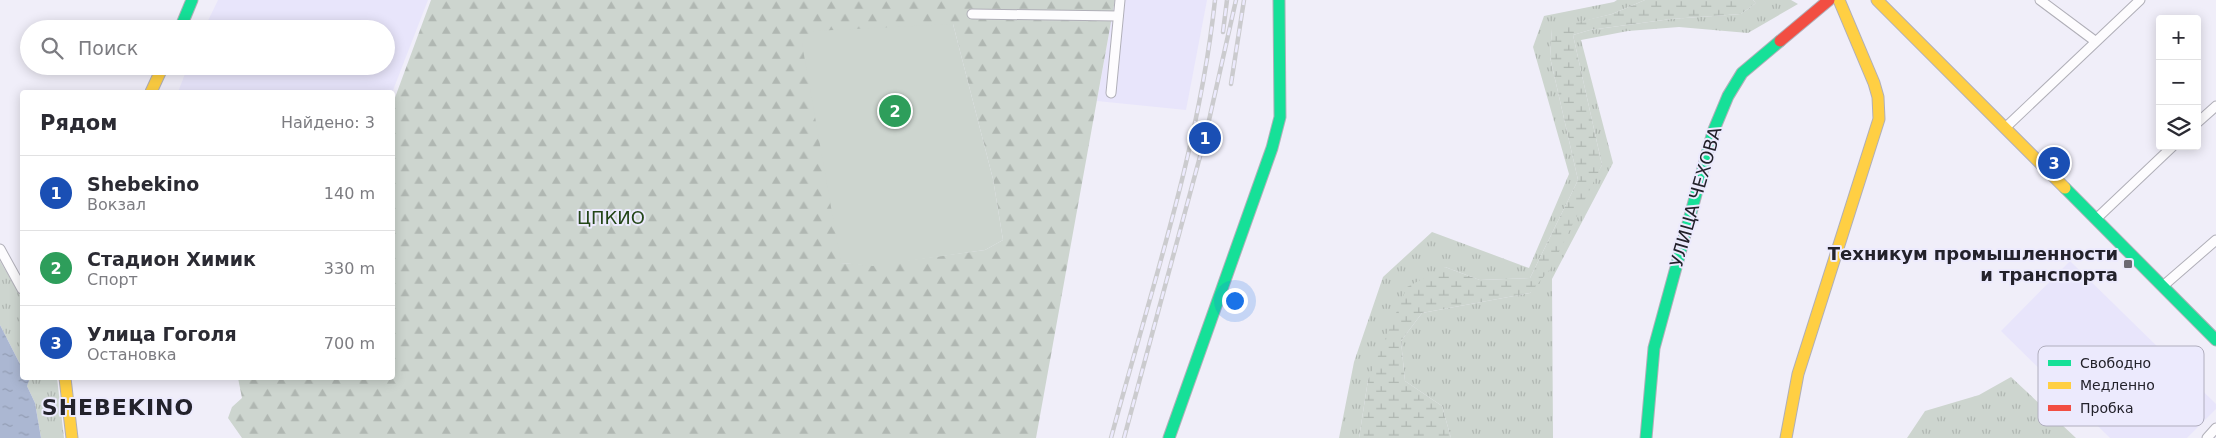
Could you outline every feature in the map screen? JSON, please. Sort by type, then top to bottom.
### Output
[{"type":"street","points":[[184,20],[192,0]]},
{"type":"street","points":[[1111,93],[1120,0]]},
{"type":"street","points":[[1169,438],[1269,157],[1278,125],[1280,117],[1279,0]]},
{"type":"street","name":"УЛИЦА ЧЕХОВА","points":[[1646,438],[1654,348],[1714,132],[1728,96],[1742,73],[1829,0]]},
{"type":"street","points":[[1786,438],[1798,374],[1880,118],[1878,97],[1874,83],[1839,0]]},
{"type":"street","points":[[1877,0],[2216,340]]},
{"type":"street","points":[[2040,0],[2095,41]]},
{"type":"street","points":[[2005,128],[2140,0]]},
{"type":"street","points":[[972,14],[1118,16]]},
{"type":"street","points":[[152,90],[159,75]]},
{"type":"street","points":[[2201,119],[2216,106]]},
{"type":"street","points":[[2096,219],[2169,150]]},
{"type":"street","points":[[2163,286],[2216,240]]},
{"type":"street","points":[[0,249],[20,285]]},
{"type":"street","points":[[65,380],[72,438]]},
{"type":"street","points":[[2207,438],[2216,428]]},
{"type":"shaded area","points":[[218,0],[428,0],[393,90],[179,90],[185,75],[395,75],[395,20],[208,20]]},
{"type":"shaded area","points":[[1115,0],[1207,0],[1186,110],[1097,101]]},
{"type":"shaded area","points":[[2070,261],[2157,346],[2038,346],[2038,367],[2001,331]]},
{"type":"shaded area","points":[[2204,392],[2216,404],[2216,409],[2204,421]]},
{"type":"shaded area","points":[[2098,426],[2199,426],[2187,438],[2110,438]]},
{"type":"green space","name":"ЦПКИО","points":[[431,0],[1115,0],[1036,438],[242,438],[228,418],[232,407],[242,398],[238,380],[395,380],[395,98]],"holes":[[[953,24],[993,179],[1003,240],[985,250],[873,265],[841,263]]]},
{"type":"green space","points":[[1617,0],[1645,0],[1612,14],[1552,29],[1550,57],[1578,180],[1530,278],[1480,280],[1445,267],[1368,380],[1359,438],[1339,438],[1354,362],[1383,277],[1432,232],[1529,268],[1569,174],[1533,47],[1544,16]]},
{"type":"green space","points":[[1645,0],[1753,0],[1756,3],[1741,14],[1671,19],[1590,30],[1573,35],[1602,165],[1551,268],[1530,293],[1422,313],[1401,341],[1405,381],[1442,406],[1451,438],[1359,438],[1368,380],[1407,287],[1445,267],[1480,280],[1530,278],[1578,180],[1550,57],[1552,28],[1612,14]]},
{"type":"green space","points":[[1753,0],[1791,0],[1798,4],[1748,33],[1679,27],[1628,31],[1581,40],[1613,163],[1552,279],[1553,438],[1451,438],[1442,406],[1405,381],[1401,341],[1422,313],[1530,293],[1602,165],[1573,35],[1590,30],[1671,19],[1741,14],[1756,3]]},
{"type":"green space","points":[[953,24],[993,179],[1003,240],[985,250],[873,266],[841,263],[802,44],[814,31]]},
{"type":"green space","points":[[0,261],[20,295],[20,364],[0,325]]},
{"type":"green space","points":[[2011,377],[2038,402],[2038,426],[2063,426],[2076,438],[1907,438],[1925,411],[1979,395]]},
{"type":"green space","points":[[28,380],[57,380],[64,438],[41,438],[35,403],[27,386]]},
{"type":"water","points":[[0,325],[20,364],[20,380],[29,380],[27,386],[35,403],[41,438],[0,438]]},
{"type":"railway","points":[[1111,438],[1172,220],[1185,166],[1208,56],[1215,0]]},
{"type":"railway","points":[[1223,32],[1227,0]]},
{"type":"railway","points":[[1124,438],[1205,138],[1236,0]]},
{"type":"railway","points":[[1231,84],[1244,0]]},
{"type":"traffic: fast","points":[[184,20],[192,0]]},
{"type":"traffic: fast","points":[[1169,438],[1272,148],[1280,117],[1279,0]]},
{"type":"traffic: fast","points":[[1646,438],[1654,348],[1713,132],[1728,96],[1742,73],[1780,41]]},
{"type":"traffic: fast","points":[[2065,188],[2216,340]]},
{"type":"traffic: slow","points":[[1786,438],[1798,374],[1879,119],[1878,97],[1874,83],[1839,0]]},
{"type":"traffic: slow","points":[[1877,0],[2065,188]]},
{"type":"traffic: slow","points":[[152,90],[159,75]]},
{"type":"traffic: slow","points":[[65,380],[72,438]]},
{"type":"traffic: jam","points":[[1780,41],[1829,0]]},
{"type":"place","name":"Стадион Химик","points":[[895,111]]},
{"type":"place","name":"Shebekino","points":[[1205,138]]},
{"type":"place","name":"Улица Гоголя","points":[[2054,163]]},
{"type":"place","name":"Техникум промышленности и транспорта","points":[[2128,264]]},
{"type":"district","name":"SHEBEKINO","points":[[118,407]]}]
